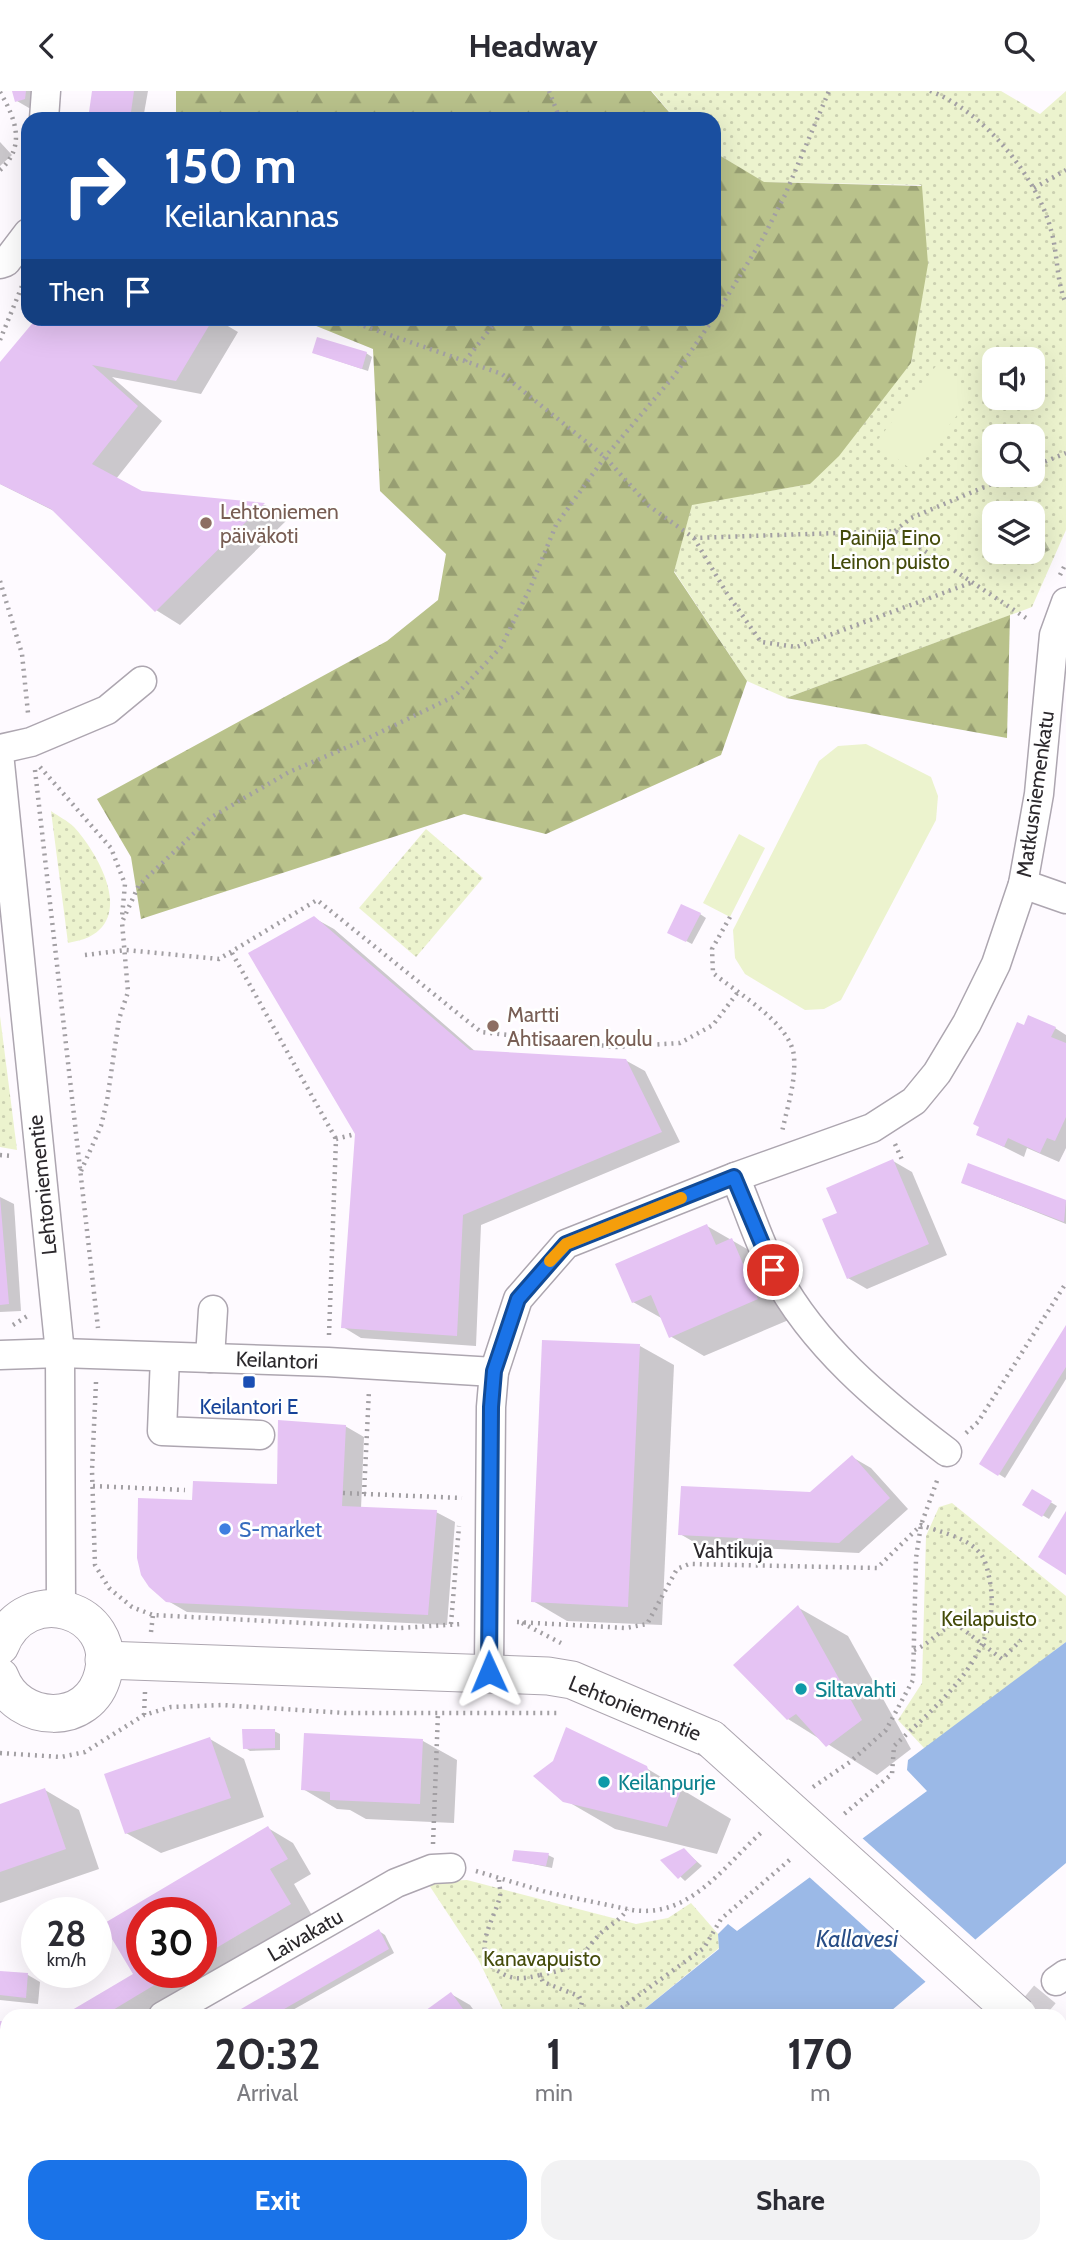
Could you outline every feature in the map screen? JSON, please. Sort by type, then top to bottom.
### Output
[{"type":"main road","points":[[0,1646],[10,1627],[29,1612],[44,1608],[61,1608],[86,1621],[96,1632],[104,1660],[97,1689],[75,1709],[61,1714],[38,1713],[18,1703],[0,1678]]},
{"type":"main road","name":"Lehtoniementie","points":[[104,1660],[489,1672],[572,1680],[711,1739],[1010,2009]]},
{"type":"street","points":[[44,112],[46,91]]},
{"type":"street","points":[[0,264],[6,262],[21,242]]},
{"type":"street","name":"Matkusniemenkatu","points":[[489,1672],[491,1407],[494,1371],[518,1299],[566,1244],[734,1177],[872,1128],[914,1101],[937,1073],[967,1023],[996,964],[1023,884],[1038,794],[1060,595]]},
{"type":"street","points":[[0,749],[31,742],[107,710],[142,681]]},
{"type":"street","name":"Lehtoniementie","points":[[0,763],[60,1353],[61,1608]]},
{"type":"street","points":[[1023,884],[1066,899]]},
{"type":"street","points":[[734,1177],[773,1270],[806,1323],[889,1408],[947,1452]]},
{"type":"street","points":[[210,1358],[212,1310]]},
{"type":"street","name":"Keilantori","points":[[0,1355],[60,1353],[494,1371]]},
{"type":"street","points":[[165,1357],[162,1431],[260,1435]]},
{"type":"street","name":"Laivakatu","points":[[175,2009],[396,1883],[432,1869],[451,1868]]},
{"type":"path","points":[[549,91],[557,112]]},
{"type":"path","points":[[721,306],[768,227],[829,91]]},
{"type":"path","points":[[930,91],[947,97],[965,110],[1014,158],[1034,188],[1051,230],[1060,291],[1066,304]]},
{"type":"path","points":[[0,92],[17,134],[16,150],[0,170]]},
{"type":"path","points":[[1034,188],[1066,170]]},
{"type":"path","points":[[0,340],[21,293]]},
{"type":"path","points":[[364,326],[502,374],[605,457],[649,506],[694,538],[726,592],[761,642],[797,647],[973,582]]},
{"type":"path","points":[[465,361],[492,326]]},
{"type":"path","points":[[122,922],[139,885],[210,818],[289,772],[362,741],[455,696],[501,647],[531,586],[556,525],[605,457],[674,376],[708,326]]},
{"type":"path","points":[[1045,462],[1066,453]]},
{"type":"path","points":[[895,531],[911,518],[984,487]]},
{"type":"path","points":[[694,538],[895,531],[1054,635]]},
{"type":"path","points":[[1060,595],[1066,563]]},
{"type":"path","points":[[0,581],[22,654],[31,742]]},
{"type":"path","points":[[80,1174],[101,1126],[119,1019],[128,992],[122,922],[125,884],[111,848],[34,760],[99,1356],[93,1486],[95,1565],[109,1588],[132,1607],[153,1615],[400,1628],[451,1624],[460,1523]]},
{"type":"path","points":[[85,955],[126,950],[219,959],[317,900],[481,1032],[615,1047],[680,1043],[713,1025],[738,992]]},
{"type":"path","points":[[730,917],[712,949],[713,973],[784,1030],[794,1054],[792,1084],[781,1136],[794,1131]]},
{"type":"path","points":[[232,953],[336,1139],[329,1343]]},
{"type":"path","points":[[336,1139],[355,1135]]},
{"type":"path","points":[[805,1794],[850,1762],[886,1730],[913,1680],[916,1558],[921,1525],[947,1452],[978,1422],[1066,1283]]},
{"type":"path","points":[[365,1494],[369,1388]]},
{"type":"path","points":[[461,1510],[463,1484]]},
{"type":"path","points":[[93,1486],[186,1490]]},
{"type":"path","points":[[343,1493],[462,1498]]},
{"type":"path","points":[[840,1818],[892,1774],[894,1746],[940,1702],[973,1664],[989,1622],[992,1594],[981,1552],[964,1541],[921,1525]]},
{"type":"path","name":"Vahtikuja","points":[[519,1622],[626,1628],[647,1624],[677,1569],[689,1564],[877,1568],[921,1525]]},
{"type":"path","points":[[914,1650],[927,1645],[946,1627],[956,1624],[1002,1659],[1021,1640]]},
{"type":"path","points":[[0,1753],[61,1757],[85,1752],[144,1715],[171,1707],[562,1713]]},
{"type":"path","points":[[433,1846],[438,1713]]},
{"type":"path","points":[[627,1909],[599,1936],[579,1963],[562,1971],[520,1980],[494,1969],[487,1957],[484,1943],[501,1895],[499,1880],[627,1909],[640,1912],[670,1910],[706,1886],[766,1828]]},
{"type":"path","points":[[620,2009],[704,1948],[721,1919],[798,1853]]},
{"type":"path","points":[[540,1975],[543,1982],[579,1996],[582,2002],[580,2009]]},
{"type":"green space","points":[[176,91],[651,91],[669,112],[176,112]]},
{"type":"green space","name":"Painija Eino Leinon puisto","points":[[652,91],[1001,91],[1040,114],[1066,91],[1066,530],[1032,607],[786,698],[747,681],[674,571],[692,504],[810,484],[911,363],[916,323],[921,185],[763,182],[721,156],[721,112],[669,112]]},
{"type":"green space","points":[[721,156],[764,182],[922,186],[928,264],[911,363],[839,456],[810,484],[692,505],[674,572],[747,681],[721,755],[546,834],[464,814],[141,919],[131,857],[97,799],[387,641],[438,600],[446,554],[380,491],[373,349],[316,326],[721,326]]},
{"type":"green space","points":[[936,366],[973,395],[913,471],[876,442]]},
{"type":"green space","points":[[1010,615],[1007,738],[786,698]]},
{"type":"green space","points":[[866,744],[931,777],[938,796],[936,820],[841,1000],[824,1009],[805,1010],[745,974],[735,958],[733,930],[819,761],[838,746]]},
{"type":"green space","points":[[51,811],[74,827],[83,838],[101,867],[110,899],[109,914],[102,927],[89,937],[68,943]]},
{"type":"green space","points":[[426,829],[483,878],[416,957],[359,908]]},
{"type":"green space","points":[[739,834],[765,848],[730,917],[703,903]]},
{"type":"green space","points":[[0,1016],[17,1150],[0,1147]]},
{"type":"green space","name":"Keilapuisto","points":[[952,1503],[1066,1596],[1066,1642],[925,1749],[898,1720],[922,1683],[926,1536],[939,1507]]},
{"type":"green space","name":"Kanavapuisto","points":[[467,1880],[636,1924],[668,1918],[691,1903],[718,1934],[719,1948],[645,2009],[503,2009],[479,1961],[427,1882]]},
{"type":"water","name":"Kallavesi","points":[[1066,1642],[1066,1863],[893,2009],[645,2009],[719,1949],[718,1934],[728,1924],[737,1931],[927,1791],[907,1770],[908,1760]]},
{"type":"pier","points":[[860,1836],[978,1942],[928,1984],[807,1875]]},
{"type":"building","points":[[12,91],[26,91],[25,99],[15,102]]},
{"type":"building","points":[[92,91],[134,91],[131,112],[89,112]]},
{"type":"building","points":[[30,326],[209,326],[176,381],[92,365],[138,406],[92,464],[142,491],[265,503],[155,612],[51,509],[0,484],[0,362]]},
{"type":"building","points":[[317,337],[367,352],[362,369],[312,353]]},
{"type":"building","points":[[681,904],[701,913],[686,942],[667,933]]},
{"type":"building","points":[[314,916],[470,1050],[626,1059],[662,1132],[463,1215],[457,1336],[341,1328],[355,1134],[248,953]]},
{"type":"building","points":[[1028,1015],[1056,1027],[1051,1037],[1066,1043],[1066,1117],[1055,1141],[1047,1138],[1040,1153],[1008,1138],[1004,1147],[976,1135],[979,1127],[973,1124],[1017,1022],[1024,1025]]},
{"type":"building","points":[[893,1159],[929,1244],[847,1279],[822,1219],[837,1213],[826,1188]]},
{"type":"building","points":[[968,1163],[1066,1200],[1064,1222],[961,1183]]},
{"type":"building","points":[[0,1197],[9,1304],[0,1305]]},
{"type":"building","points":[[707,1224],[716,1245],[732,1238],[758,1299],[669,1338],[651,1295],[632,1303],[615,1264]]},
{"type":"building","points":[[1066,1325],[1066,1367],[998,1476],[979,1464]]},
{"type":"building","points":[[542,1340],[640,1344],[628,1607],[531,1602]]},
{"type":"building","points":[[278,1420],[346,1425],[342,1506],[437,1510],[428,1615],[175,1603],[166,1602],[149,1587],[141,1575],[137,1558],[138,1498],[192,1500],[193,1481],[277,1484]]},
{"type":"building","points":[[852,1455],[890,1498],[839,1543],[678,1535],[681,1486],[810,1492]]},
{"type":"building","points":[[1032,1489],[1052,1501],[1042,1517],[1022,1505]]},
{"type":"building","points":[[1066,1511],[1066,1575],[1038,1557]]},
{"type":"building","name":"Siltavahti","points":[[798,1605],[862,1720],[826,1747],[796,1714],[787,1720],[733,1665]]},
{"type":"building","name":"Keilanpurje","points":[[566,1727],[647,1766],[650,1776],[682,1788],[667,1827],[563,1802],[533,1776],[553,1761]]},
{"type":"building","points":[[242,1729],[275,1729],[275,1748],[243,1749]]},
{"type":"building","points":[[304,1733],[423,1739],[420,1804],[330,1800],[330,1792],[301,1790]]},
{"type":"building","points":[[210,1737],[231,1798],[125,1834],[104,1774]]},
{"type":"building","points":[[45,1788],[66,1849],[0,1872],[0,1804]]},
{"type":"building","points":[[268,1826],[288,1859],[270,1869],[291,1904],[217,1948],[217,1897],[148,1897]]},
{"type":"building","points":[[684,1848],[697,1862],[678,1879],[660,1860]]},
{"type":"building","points":[[514,1850],[549,1853],[546,1866],[512,1861]]},
{"type":"building","points":[[126,1910],[126,1962],[112,1939],[112,1919]]},
{"type":"building","points":[[379,1929],[389,1949],[284,2009],[241,2009]]},
{"type":"building","points":[[0,1971],[21,1972],[21,1988],[27,1988],[26,1998],[0,1995]]},
{"type":"building","points":[[126,1978],[126,1988],[149,1988],[115,2009],[74,2009],[112,1988]]},
{"type":"building","points":[[451,1992],[463,2009],[428,2009]]},
{"type":"tunnel","points":[[1033,2009],[1056,1981]]},
{"type":"slow traffic","points":[[550,1261],[566,1244],[681,1198]]},
{"type":"place","name":"Lehtoniemen päiväkoti","points":[[206,523]]},
{"type":"place","name":"Martti Ahtisaaren koulu","points":[[493,1026]]},
{"type":"place","name":"Keilantori E","points":[[249,1382]]},
{"type":"place","name":"S-market","points":[[225,1529]]},
{"type":"place","name":"Siltavahti","points":[[801,1689]]},
{"type":"place","name":"Keilanpurje","points":[[604,1782]]},
{"type":"route","points":[[489,1672],[491,1407],[494,1371],[518,1299],[566,1244],[734,1177],[773,1270]]}]
